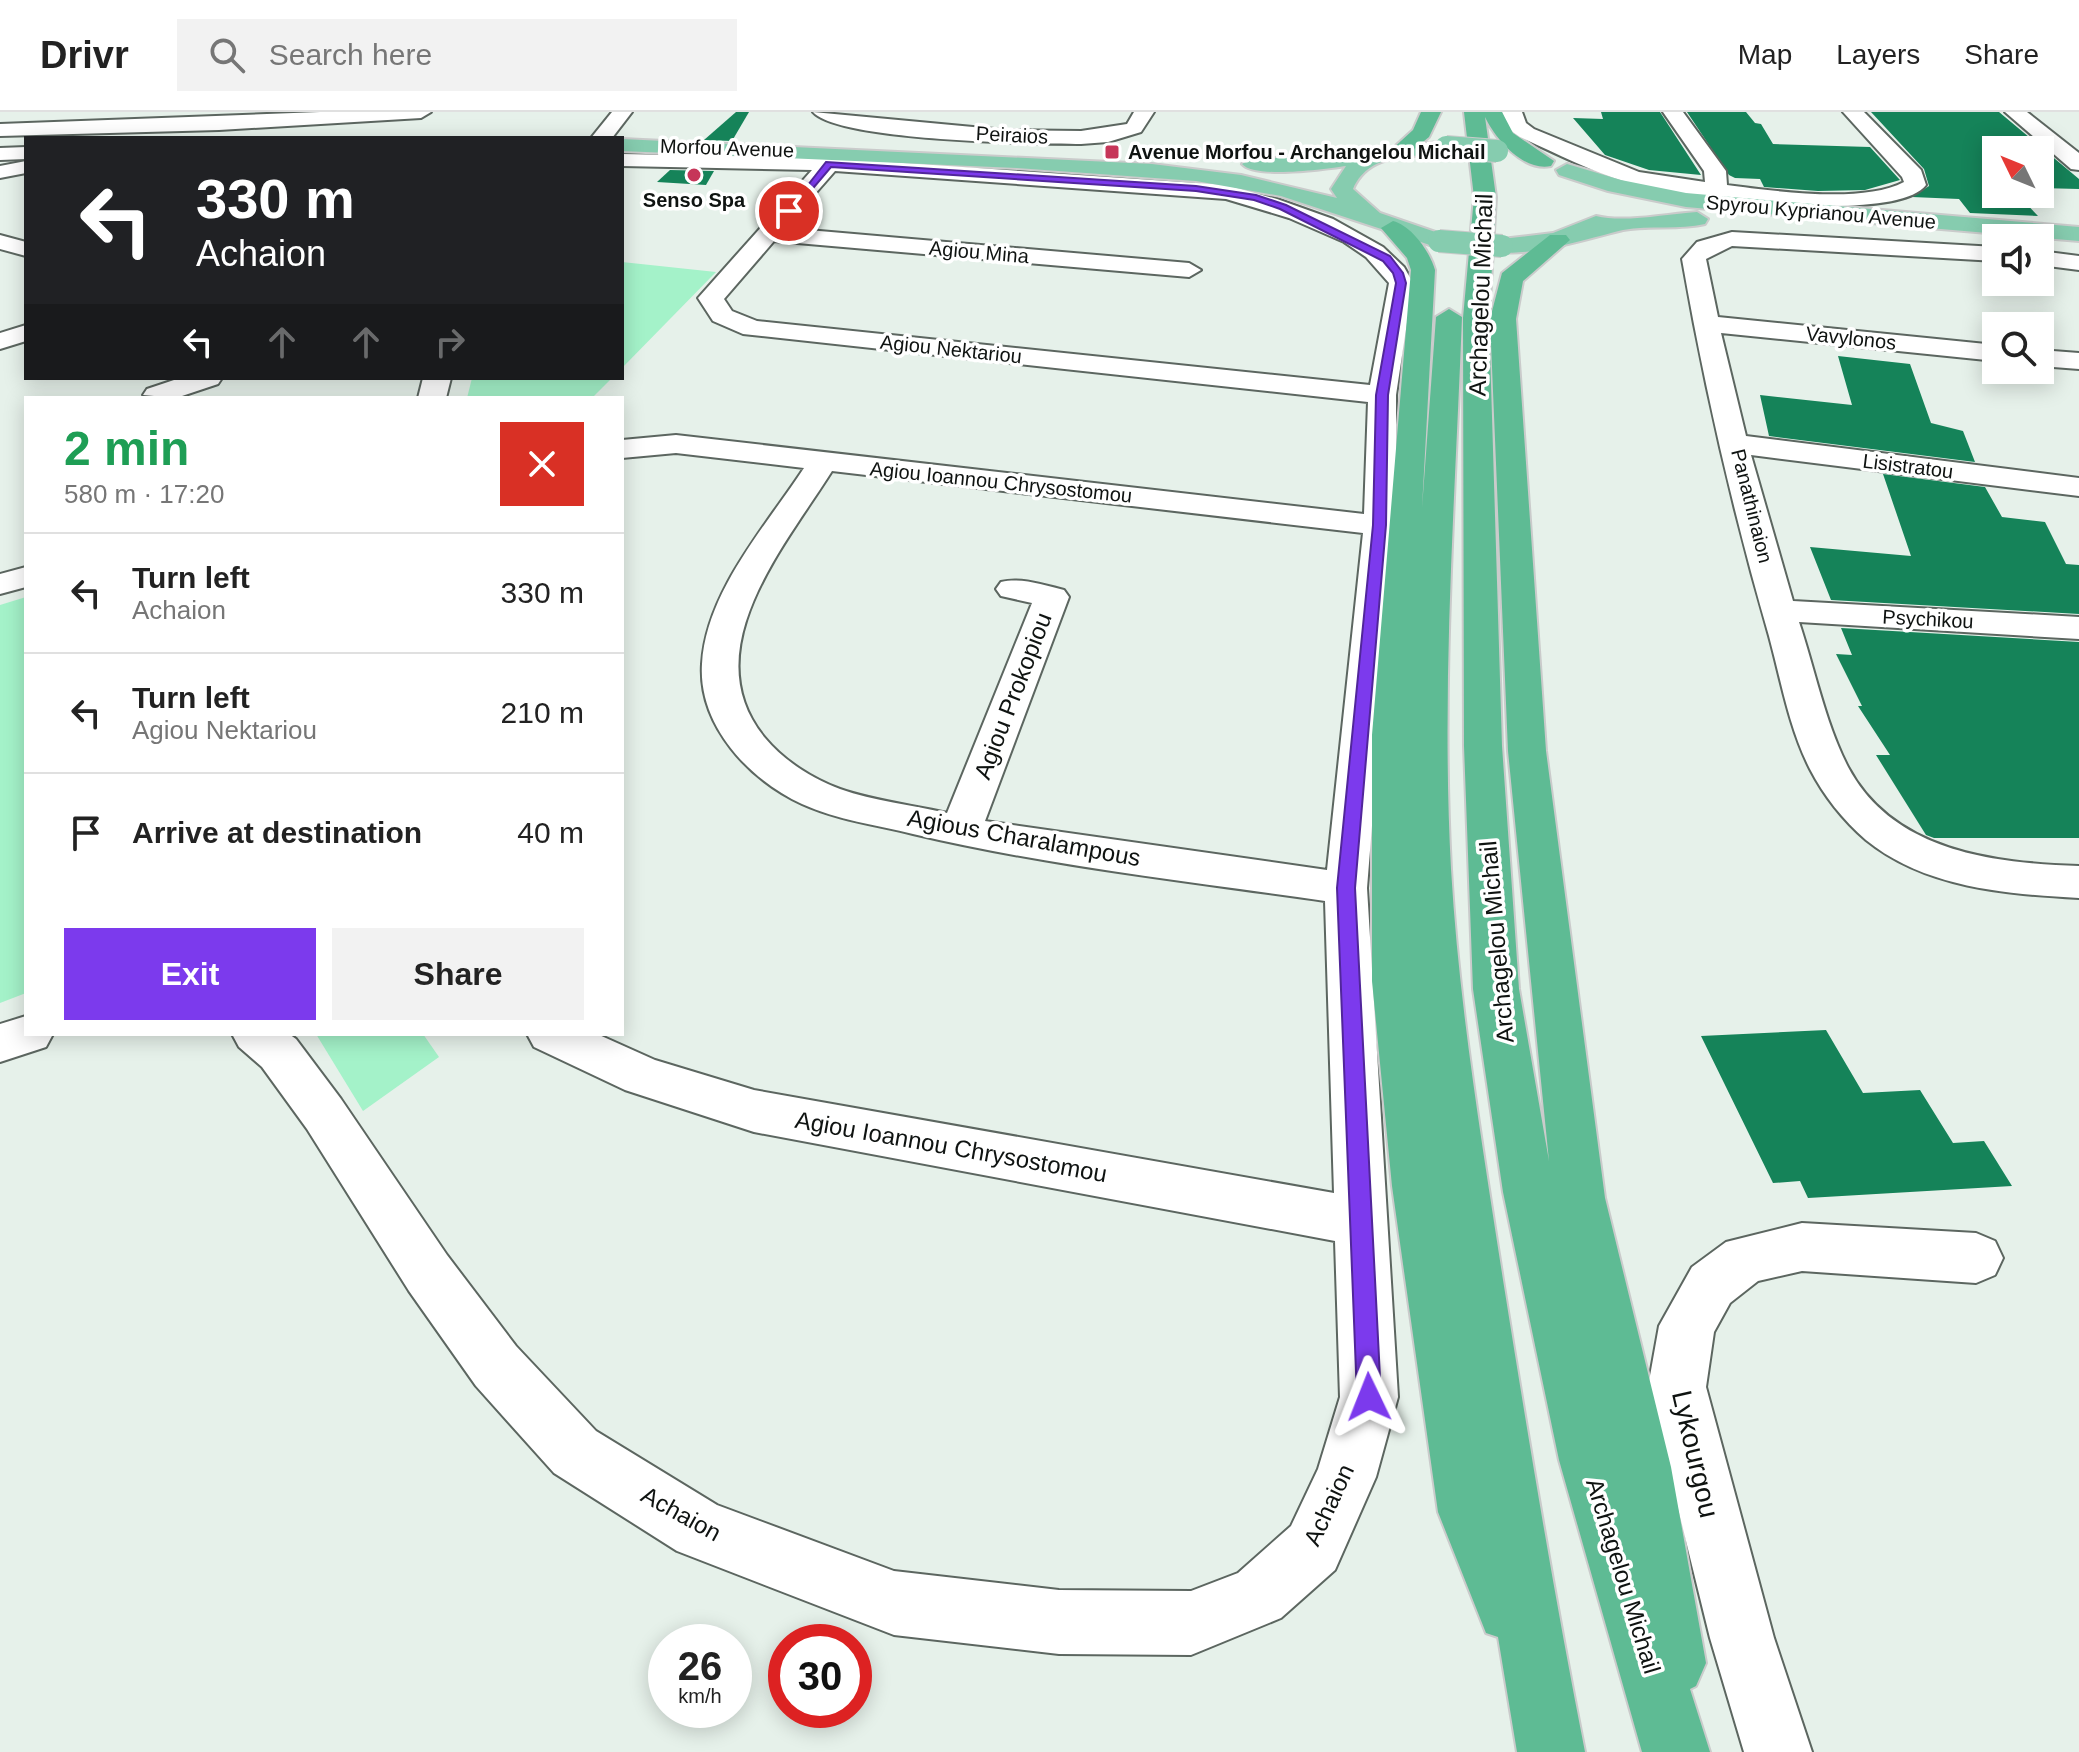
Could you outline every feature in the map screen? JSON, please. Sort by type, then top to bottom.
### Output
[{"type":"highway","points":[[1392,153],[1422,133],[1431,112]]},
{"type":"highway","name":"Archagelou Michail","points":[[1453,112],[1459,169]]},
{"type":"highway","name":"Archagelou Michail","points":[[1474,112],[1485,197],[1476,318],[1483,746],[1496,989],[1529,1192],[1589,1460],[1676,1752]]},
{"type":"highway","points":[[1492,112],[1505,137],[1543,161]]},
{"type":"highway","points":[[1382,223],[1419,256],[1423,270],[1391,735],[1395,981],[1418,1186],[1469,1512],[1537,1679]]},
{"type":"highway","name":"Archagelou Michail","points":[[1449,231],[1449,315],[1427,739],[1430,870],[1439,987],[1463,1191],[1537,1679],[1551,1752]]},
{"type":"highway","points":[[1566,238],[1511,278],[1503,319],[1527,751],[1579,1198],[1641,1467],[1688,1752]]},
{"type":"main road","name":"Morfou Avenue","points":[[627,161],[961,150],[1290,165],[1446,147],[1497,151],[1567,170]]},
{"type":"main road","name":"Morfou Avenue","points":[[879,152],[1236,179],[1312,195],[1382,223],[1449,231]]},
{"type":"main road","points":[[1382,223],[1350,203],[1342,189],[1346,175],[1360,163],[1392,153]]},
{"type":"main road","points":[[1566,238],[1592,227],[1603,216],[1605,204],[1600,192],[1567,170]]},
{"type":"main road","name":"Spyrou Kyprianou Avenue","points":[[1567,170],[1616,186],[1697,201],[2079,234]]},
{"type":"main road","name":"Spyrou Kyprianou Avenue","points":[[1449,231],[1502,246],[1566,238],[1625,223],[1697,219],[1982,242]]},
{"type":"main road","points":[[2054,248],[2079,250]]},
{"type":"street","points":[[0,130],[421,112]]},
{"type":"street","points":[[603,136],[622,112]]},
{"type":"street","name":"Peiraios","points":[[823,112],[856,122],[965,132],[1106,136],[1134,128],[1144,112]]},
{"type":"street","points":[[965,132],[975,112]]},
{"type":"street","points":[[1512,112],[1517,126],[1527,133],[1615,170],[1667,184],[1857,200],[1881,200],[1907,193],[1915,185],[1913,175],[1853,112]]},
{"type":"street","points":[[1673,112],[1715,171],[1717,190]]},
{"type":"street","points":[[2015,112],[2079,164]]},
{"type":"street","points":[[0,154],[24,153]]},
{"type":"street","name":"Achaion","points":[[258,1036],[279,1053],[324,1114],[428,1273],[496,1366],[575,1452],[699,1529],[894,1603],[1059,1622],[1191,1623],[1259,1596],[1313,1548],[1346,1477],[1369,1397],[1346,888],[1380,525],[1382,395],[1401,283],[1398,273],[1386,258],[1283,207],[1256,198],[1196,189],[829,164],[627,161]]},
{"type":"street","name":"Agiou Nektariou","points":[[829,164],[711,298],[722,316],[752,328],[1382,395]]},
{"type":"street","points":[[0,172],[24,167]]},
{"type":"street","name":"Agiou Mina","points":[[769,234],[1189,270]]},
{"type":"street","name":"Panathinaion","points":[[1982,253],[1732,239],[1707,246],[1698,251],[1694,259],[1705,323],[1778,610],[1817,738],[1838,784],[1883,831],[1933,862],[2001,879],[2079,882]]},
{"type":"street","points":[[0,242],[24,248]]},
{"type":"street","points":[[2054,260],[2079,263]]},
{"type":"street","name":"Vavylonos","points":[[1705,323],[1982,352]]},
{"type":"street","points":[[0,341],[24,334]]},
{"type":"street","points":[[2054,359],[2079,361]]},
{"type":"street","points":[[157,395],[202,380]]},
{"type":"street","name":"Agiou Ioannou Chrysostomou","points":[[624,449],[676,444],[1380,525]]},
{"type":"street","name":"Lisistratou","points":[[1736,444],[2079,487]]},
{"type":"street","name":"Agious Charalampous","points":[[823,462],[735,605],[722,643],[720,678],[727,712],[745,743],[777,772],[817,795],[960,832],[1346,888]]},
{"type":"street","points":[[0,584],[24,578]]},
{"type":"street","name":"Agiou Prokopiou","points":[[960,832],[1052,597],[1013,589]]},
{"type":"street","name":"Psychikou","points":[[1778,610],[2079,628]]},
{"type":"street","points":[[0,1043],[24,1036]]},
{"type":"street","name":"Agiou Ioannou Chrysostomou","points":[[555,1036],[642,1076],[754,1111],[1362,1222]]},
{"type":"street","name":"Lykourgou","points":[[1778,1752],[1742,1638],[1677,1387],[1687,1326],[1711,1285],[1745,1259],[1802,1247],[1976,1258]]},
{"type":"green space","points":[[624,262],[716,272],[624,366]]},
{"type":"green space","points":[[472,380],[610,380],[594,396],[468,396]]},
{"type":"green space","points":[[24,598],[24,994],[0,1003],[0,605]]},
{"type":"green space","points":[[317,1036],[424,1036],[439,1057],[363,1111]]},
{"type":"building","points":[[736,112],[749,112],[732,141],[704,140]]},
{"type":"building","points":[[1601,112],[1660,112],[1701,175],[1649,170],[1605,155],[1573,118],[1603,119]]},
{"type":"building","points":[[1687,112],[1746,112],[1755,123],[1761,124],[1773,144],[1870,147],[1900,180],[1865,190],[1818,191],[1764,187],[1760,179],[1735,178],[1729,175]]},
{"type":"building","points":[[1871,112],[1999,112],[2028,136],[1982,136],[1982,208],[2030,208],[2038,216],[1970,213],[1959,199],[1912,197],[1929,186],[1924,169]]},
{"type":"building","points":[[2054,158],[2079,179],[2079,189],[2054,188]]},
{"type":"building","points":[[670,170],[714,171],[706,185],[657,182]]},
{"type":"building","points":[[1838,356],[1910,364],[1931,423],[1963,431],[1975,462],[1769,436],[1760,395],[1852,405]]},
{"type":"building","points":[[1883,474],[1985,487],[2002,517],[2045,522],[2066,564],[2079,565],[2079,614],[1831,600],[1810,547],[1911,556]]},
{"type":"building","points":[[1841,628],[2079,642],[2079,838],[1934,838],[1926,835],[1876,755],[1890,755],[1858,706],[1862,706],[1836,654],[1852,655]]},
{"type":"building","points":[[1826,1030],[1863,1093],[1920,1090],[1953,1143],[1984,1141],[2012,1186],[1808,1198],[1800,1181],[1773,1183],[1701,1036]]},
{"type":"place","name":"Avenue Morfou - Archangelou Michail","points":[[1112,152]]},
{"type":"place","name":"Senso Spa","points":[[694,175]]},
{"type":"route","points":[[789,211],[829,164],[1226,192],[1283,207],[1386,258],[1398,273],[1401,283],[1382,395],[1380,525],[1346,888],[1369,1397]]}]
